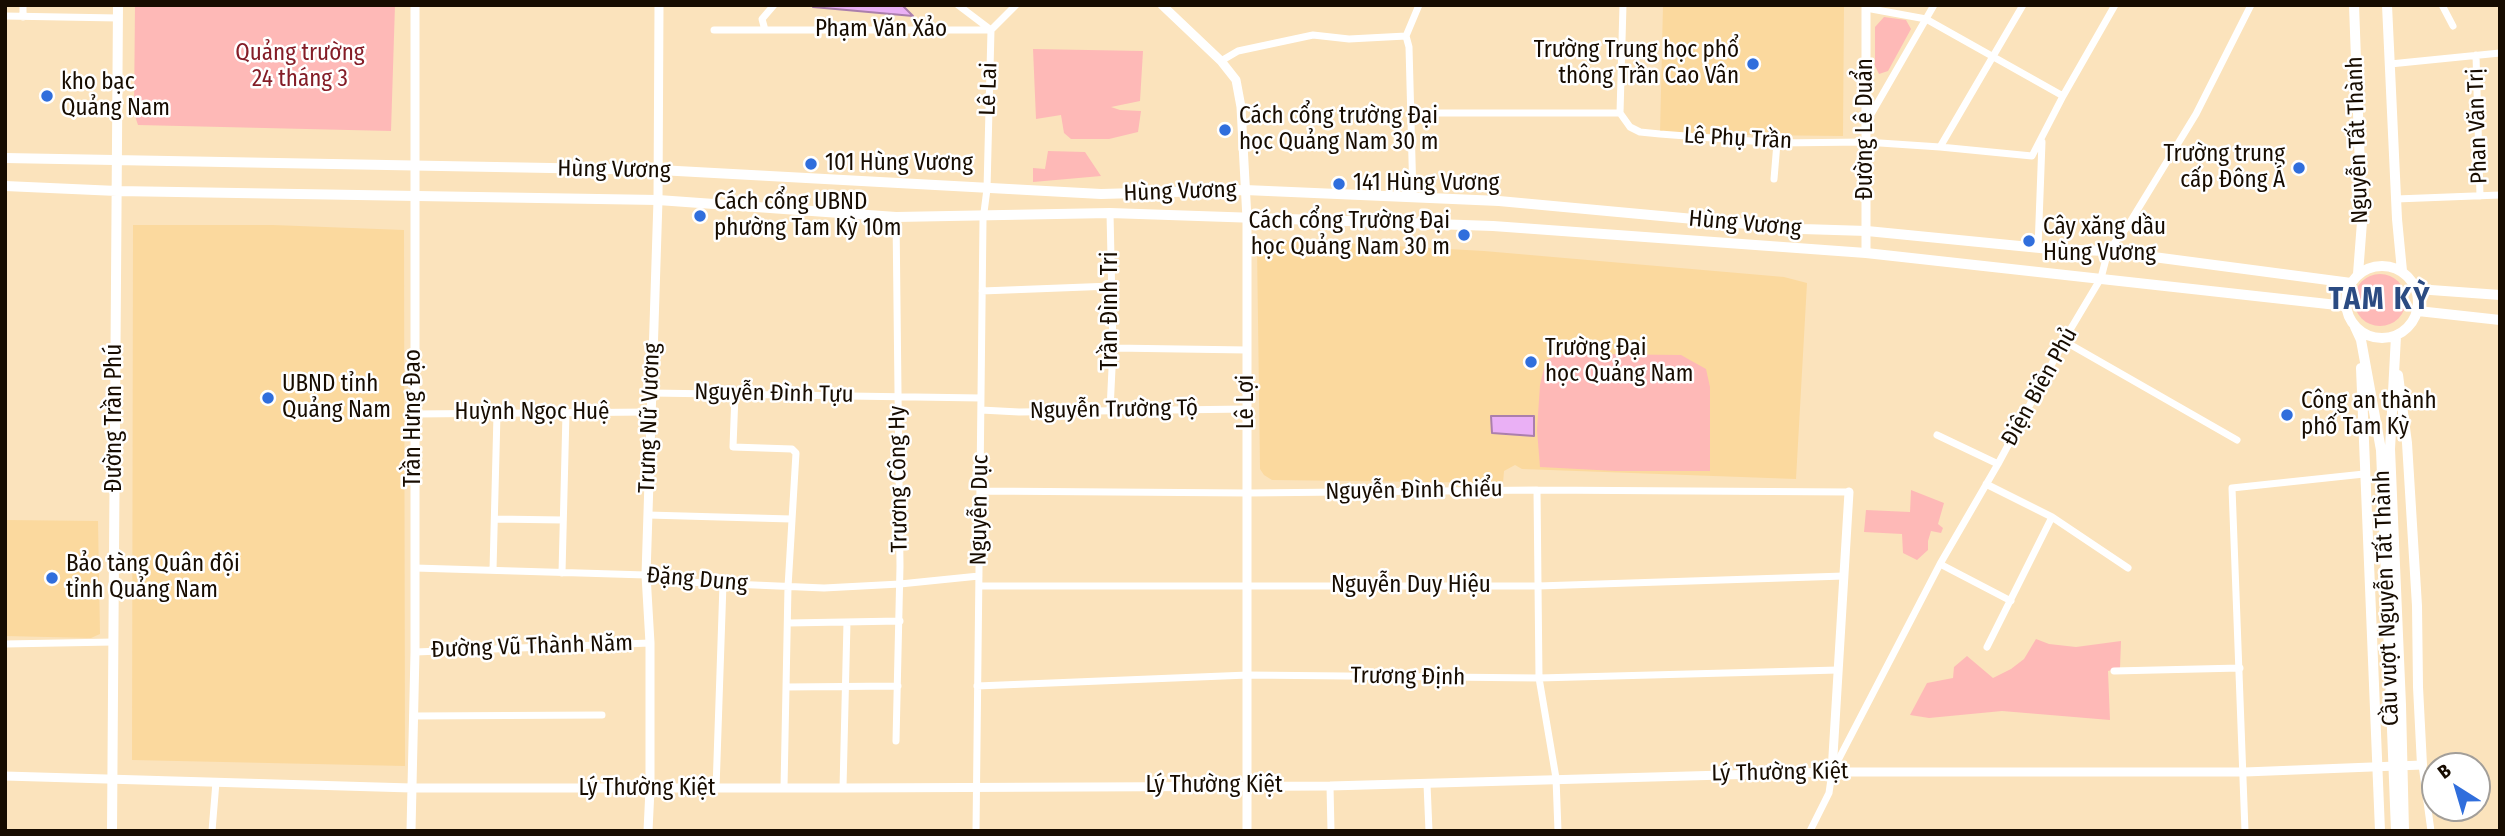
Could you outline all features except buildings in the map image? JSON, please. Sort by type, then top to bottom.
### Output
[{"type":"main road","name":"Đường Trần Phú","points":[[112,831],[118,5]]},
{"type":"main road","name":"Nguyễn Tất Thành","points":[[2354,5],[2362,222],[2358,274]]},
{"type":"main road","name":"Nguyễn Tất Thành","points":[[2387,5],[2402,271]]},
{"type":"main road","name":"Hùng Vương","points":[[5,158],[659,170],[1101,194],[1245,190],[1499,201],[1802,229],[1867,231],[2038,248],[2108,251],[2351,283]]},
{"type":"main road","name":"Hùng Vương","points":[[5,186],[117,191],[658,200],[896,217],[1110,212],[1493,226],[1866,253],[2346,306]]},
{"type":"main road","points":[[2380,265],[2392,266],[2402,271],[2417,289],[2418,312],[2406,330],[2396,336],[2374,338],[2355,327],[2346,306],[2346,294],[2358,274],[2380,265]]},
{"type":"main road","points":[[2417,289],[2500,295]]},
{"type":"main road","points":[[2418,312],[2500,320]]},
{"type":"main road","name":"Cầu vượt Nguyễn Tất Thành","points":[[2355,327],[2361,340],[2386,449],[2401,705],[2404,831]]},
{"type":"main road","name":"Cầu vượt Nguyễn Tất Thành","points":[[2396,336],[2386,449],[2396,831]]},
{"type":"main road","points":[[2361,340],[2364,474],[2380,831]]},
{"type":"main road","points":[[2395,349],[2407,443],[2417,606],[2421,752]]},
{"type":"street","points":[[23,5],[23,16]]},
{"type":"street","name":"Trần Hưng Đạo","points":[[411,831],[415,652],[415,5]]},
{"type":"street","name":"Trưng Nữ Vương","points":[[648,831],[650,643],[646,576],[659,170],[659,5]]},
{"type":"street","points":[[765,30],[762,19],[774,5]]},
{"type":"street","name":"Lê Lai","points":[[958,5],[991,30],[986,189]]},
{"type":"street","points":[[991,30],[1016,5]]},
{"type":"street","name":"Lê Lợi","points":[[1162,5],[1222,61],[1236,80],[1241,107],[1247,219],[1247,831]]},
{"type":"street","points":[[1413,197],[1409,47],[1406,36],[1419,5]]},
{"type":"street","points":[[1411,113],[1619,113],[1623,5]]},
{"type":"street","points":[[1866,123],[1934,5]]},
{"type":"street","points":[[1940,147],[2023,5]]},
{"type":"street","points":[[2038,248],[2042,141],[2063,96],[2115,5]]},
{"type":"street","name":"Điện Biên Phủ","points":[[1810,831],[1829,793],[1832,772],[1940,564],[2101,278],[2108,251],[2134,218],[2196,114],[2251,5]]},
{"type":"street","points":[[2442,5],[2453,26]]},
{"type":"street","points":[[1866,7],[1926,19],[2063,96]]},
{"type":"street","name":"Đường Lê Duẩn","points":[[1866,7],[1866,253]]},
{"type":"street","points":[[5,16],[118,18]]},
{"type":"street","name":"Phạm Văn Xảo","points":[[714,30],[991,30]]},
{"type":"street","points":[[1222,61],[1238,51],[1313,35],[1349,39],[1406,36]]},
{"type":"street","points":[[2390,64],[2500,53]]},
{"type":"street","name":"Phan Văn Trị","points":[[2476,55],[2480,196]]},
{"type":"street","name":"Lê Phụ Trần","points":[[1619,113],[1630,127],[1640,132],[1777,143],[1866,142],[2032,156],[2042,141]]},
{"type":"street","points":[[1774,179],[1777,143]]},
{"type":"street","name":"Nguyễn Dục","points":[[976,831],[982,291],[986,189]]},
{"type":"street","points":[[2396,199],[2500,195]]},
{"type":"street","name":"Trần Đình Tri","points":[[1110,212],[1110,410]]},
{"type":"street","name":"Trương Công Hy","points":[[896,217],[900,584],[896,741]]},
{"type":"street","points":[[982,291],[1112,286]]},
{"type":"street","points":[[2064,341],[2237,440]]},
{"type":"street","points":[[1112,348],[1247,350]]},
{"type":"street","name":"Nguyễn Đình Tựu","points":[[651,393],[981,398]]},
{"type":"street","points":[[735,394],[733,447],[795,450],[788,587],[784,788]]},
{"type":"street","name":"Nguyễn Trường Tộ","points":[[981,410],[1019,412],[1247,409]]},
{"type":"street","name":"Huỳnh Ngọc Huệ","points":[[414,414],[650,412]]},
{"type":"street","points":[[562,573],[566,413]]},
{"type":"street","points":[[494,570],[497,414]]},
{"type":"street","points":[[1937,435],[1998,464]]},
{"type":"street","points":[[2245,831],[2245,772],[2232,488],[2364,474]]},
{"type":"street","points":[[1986,484],[2052,517],[2129,568]]},
{"type":"street","points":[[1537,490],[1539,678],[1556,778],[1558,831]]},
{"type":"street","name":"Nguyễn Đình Chiểu","points":[[980,491],[1849,492]]},
{"type":"street","points":[[1832,772],[1849,492]]},
{"type":"street","points":[[648,515],[791,519]]},
{"type":"street","points":[[1987,647],[2052,517]]},
{"type":"street","points":[[495,519],[564,520]]},
{"type":"street","points":[[1940,564],[2011,601]]},
{"type":"street","name":"Đặng Dung","points":[[415,568],[646,576],[685,582],[824,588],[979,576]]},
{"type":"street","name":"Nguyễn Duy Hiệu","points":[[979,586],[1538,586],[1844,576]]},
{"type":"street","points":[[716,789],[723,584]]},
{"type":"street","points":[[788,623],[900,621]]},
{"type":"street","points":[[844,788],[847,622]]},
{"type":"street","points":[[5,644],[113,642]]},
{"type":"street","name":"Đường Vũ Thành Năm","points":[[415,652],[650,643]]},
{"type":"street","points":[[2114,671],[2240,668]]},
{"type":"street","name":"Trương Định","points":[[977,687],[1248,675],[1539,678],[1838,670]]},
{"type":"street","points":[[786,687],[898,686]]},
{"type":"street","points":[[413,716],[602,715]]},
{"type":"street","name":"Lý Thường Kiệt","points":[[5,775],[411,788],[716,789],[1330,786],[1832,772],[2245,772],[2421,765]]},
{"type":"street","points":[[212,831],[216,782]]},
{"type":"street","points":[[1427,784],[1429,831]]},
{"type":"street","points":[[1330,786],[1331,831]]},
{"type":"shaded area","points":[[902,5],[913,16],[813,7]]},
{"type":"shaded area","name":"Trường Trung học phổ thông Trần Cao Vân","points":[[1663,5],[1844,5],[1843,136],[1660,134]]},
{"type":"shaded area","name":"UBND tỉnh Quảng Nam","points":[[133,225],[273,225],[404,230],[405,766],[132,760]]},
{"type":"shaded area","name":"Trường Đại học Quảng Nam","points":[[1271,239],[1484,251],[1784,277],[1807,283],[1796,479],[1522,469],[1515,465],[1504,471],[1503,483],[1272,480],[1260,469],[1257,246]]},
{"type":"shaded area","points":[[1491,416],[1534,416],[1534,436],[1492,433]]},
{"type":"shaded area","name":"Bảo tàng Quân đội tỉnh Quảng Nam","points":[[5,520],[98,521],[100,634],[91,638],[5,636]]},
{"type":"green space","name":"Quảng trường 24 tháng 3","points":[[135,5],[395,5],[391,131],[138,125],[134,113]]},
{"type":"green space","points":[[1884,17],[1906,20],[1911,29],[1888,71],[1879,74],[1875,66],[1875,27]]},
{"type":"green space","points":[[1033,49],[1143,51],[1140,101],[1111,107],[1141,111],[1138,132],[1109,139],[1071,139],[1064,133],[1061,115],[1036,119]]},
{"type":"green space","points":[[1048,151],[1085,152],[1101,176],[1033,182],[1033,168],[1045,169]]},
{"type":"green space","points":[[2380,274],[2399,281],[2406,300],[2399,319],[2380,326],[2361,319],[2354,300],[2361,281]]},
{"type":"green space","points":[[1558,355],[1681,355],[1706,369],[1710,387],[1710,471],[1616,471],[1540,467],[1537,430],[1540,385],[1546,360]]},
{"type":"green space","points":[[1911,490],[1944,503],[1938,524],[1943,528],[1941,533],[1931,531],[1928,550],[1917,560],[1903,553],[1902,534],[1864,532],[1866,510],[1910,512]]},
{"type":"green space","points":[[2036,639],[2049,644],[2076,647],[2121,641],[2120,668],[2108,671],[2110,720],[2002,711],[1929,718],[1910,715],[1927,683],[1953,678],[1954,667],[1967,656],[1993,678],[2024,659]]},
{"type":"place","name":"Trường Trung học phổ thông Trần Cao Vân","points":[[1753,64]]},
{"type":"place","name":"kho bạc Quảng Nam","points":[[47,96]]},
{"type":"place","name":"Cách cổng trường Đại học Quảng Nam 30 m","points":[[1225,130]]},
{"type":"place","name":"101 Hùng Vương","points":[[811,164]]},
{"type":"place","name":"Trường trung cấp Đông Á","points":[[2299,168]]},
{"type":"place","name":"141 Hùng Vương","points":[[1339,184]]},
{"type":"place","name":"Cách cổng UBND phường Tam Kỳ 10m","points":[[700,216]]},
{"type":"place","name":"Cách cổng Trường Đại học Quảng Nam 30 m","points":[[1464,235]]},
{"type":"place","name":"Cây xăng dầu Hùng Vương","points":[[2029,241]]},
{"type":"place","name":"Trường Đại học Quảng Nam","points":[[1531,362]]},
{"type":"place","name":"UBND tỉnh Quảng Nam","points":[[268,398]]},
{"type":"place","name":"Công an thành phố Tam Kỳ","points":[[2287,415]]},
{"type":"place","name":"Bảo tàng Quân đội tỉnh Quảng Nam","points":[[52,578]]},
{"type":"district","name":"TAM KỲ","points":[[2380,301]]}]
